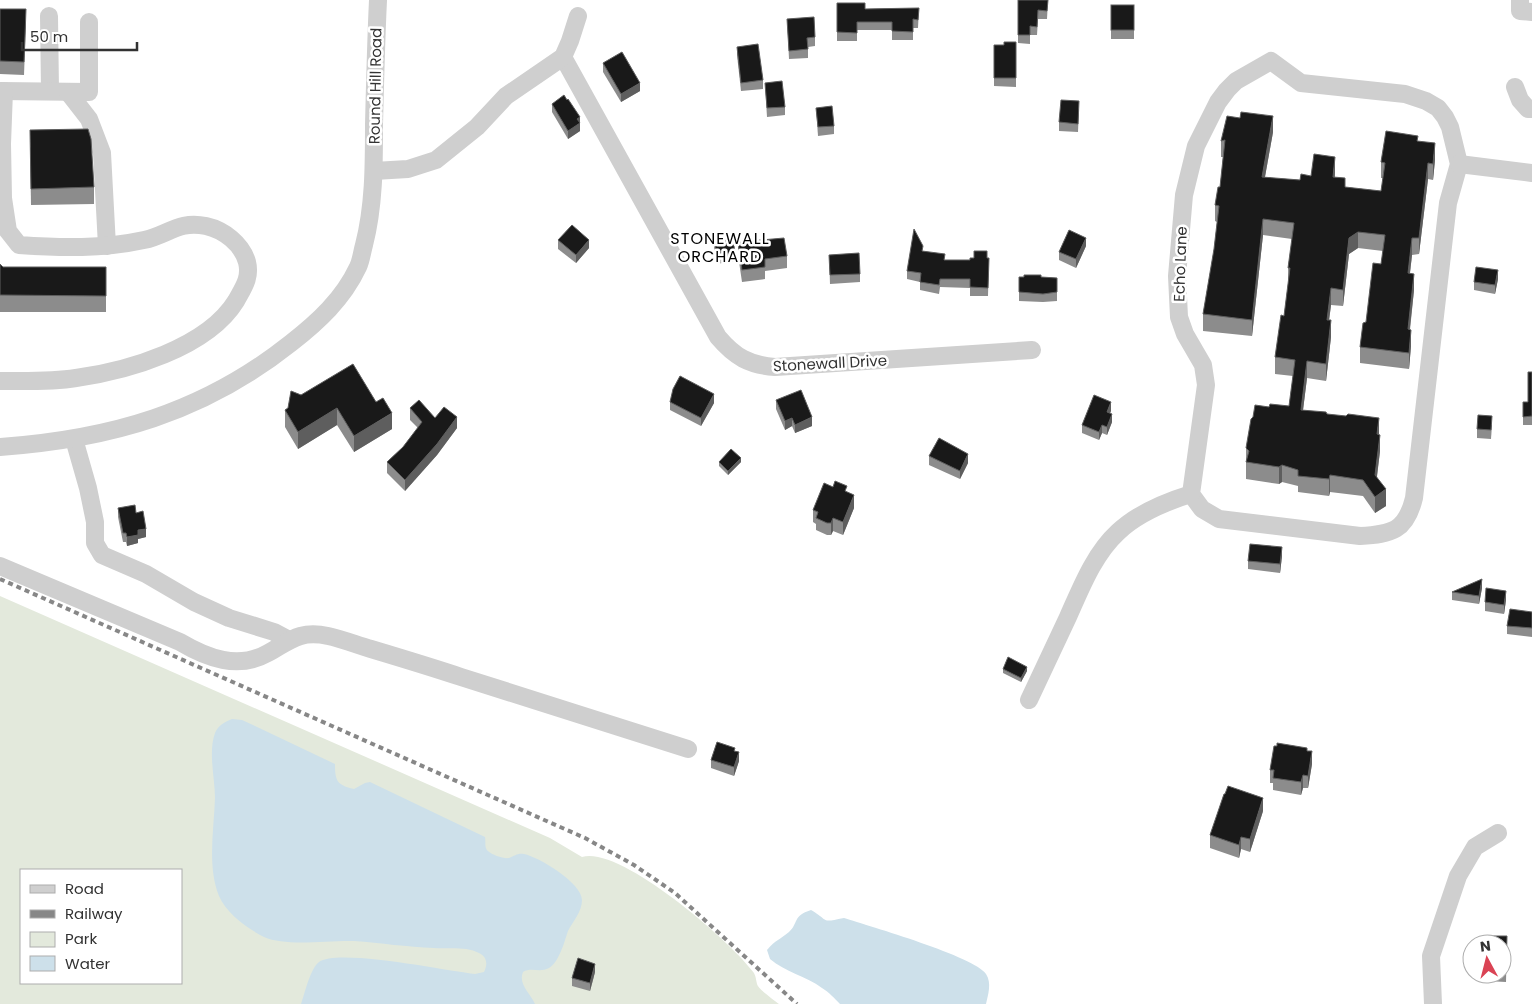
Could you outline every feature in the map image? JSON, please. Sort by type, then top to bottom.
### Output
[{"type":"street","name":"Round Hill Road","points":[[0,447],[74,439],[134,426],[173,412],[211,395],[248,375],[312,326],[340,298],[358,266],[370,222],[374,171],[378,0]]},
{"type":"street","points":[[49,16],[50,92]]},
{"type":"street","points":[[374,171],[408,169],[436,160],[476,127],[506,96],[562,57],[570,41],[578,16]]},
{"type":"street","points":[[0,381],[40,382],[75,378],[110,372],[151,359],[203,334],[219,321],[233,305],[249,273],[246,260],[240,248],[231,238],[205,226],[187,225],[175,227],[146,240],[107,246],[67,248],[19,245],[8,231],[3,198],[2,91],[89,92],[89,22]]},
{"type":"street","name":"Stonewall Drive","points":[[562,57],[718,338],[728,350],[741,359],[760,366],[775,368],[1032,350]]},
{"type":"street","name":"Echo Lane","points":[[1191,494],[1206,385],[1203,365],[1185,334],[1179,317],[1177,298],[1178,251],[1184,195],[1196,146],[1218,102],[1227,90],[1236,81],[1270,61],[1301,84],[1405,94],[1426,101],[1438,108],[1445,117],[1450,127],[1459,164]]},
{"type":"street","points":[[1515,87],[1520,100],[1528,109],[1532,109]]},
{"type":"street","points":[[68,92],[88,119],[102,153],[107,246]]},
{"type":"street","points":[[1029,700],[1083,584],[1106,546],[1117,533],[1135,518],[1171,500],[1191,494],[1209,515],[1226,521],[1360,536],[1381,534],[1398,528],[1405,522],[1411,513],[1414,498],[1448,203],[1459,164],[1532,173]]},
{"type":"street","points":[[74,439],[88,488],[95,522],[95,544],[102,555],[146,574],[194,602],[229,618],[274,632],[289,640]]},
{"type":"street","points":[[0,566],[217,659],[233,662],[249,661],[268,654],[289,640],[304,635],[328,636],[688,749]]},
{"type":"street","points":[[1433,1004],[1431,956],[1458,876],[1475,846],[1498,833]]},
{"type":"green space","points":[[0,596],[550,838],[582,857],[599,857],[622,866],[647,880],[674,899],[723,940],[754,973],[758,986],[779,1004],[0,1004]]},
{"type":"water","points":[[232,719],[242,720],[335,764],[338,781],[344,786],[354,789],[370,782],[485,837],[486,848],[492,854],[507,858],[520,854],[531,856],[549,865],[568,879],[580,893],[582,904],[553,965],[542,970],[523,972],[523,984],[535,1004],[301,1004],[310,975],[316,965],[330,958],[369,959],[475,974],[484,972],[486,961],[479,953],[463,949],[354,941],[284,942],[264,937],[238,920],[219,896],[215,884],[212,860],[215,798],[212,757],[213,741],[216,731],[222,724]]},
{"type":"water","points":[[811,910],[828,921],[844,918],[943,951],[978,967],[986,974],[989,981],[986,1004],[840,1004],[827,991],[770,959],[767,950],[792,929],[798,917]]},
{"type":"building","points":[[1018,0],[1048,0],[1047,11],[1038,10],[1037,27],[1030,26],[1030,35],[1018,35]]},
{"type":"building","points":[[837,3],[865,3],[865,9],[919,8],[918,20],[913,19],[913,32],[892,31],[892,22],[857,22],[857,33],[837,32]]},
{"type":"building","points":[[1111,5],[1134,5],[1134,30],[1111,30]]},
{"type":"building","points":[[0,9],[26,9],[24,62],[0,61]]},
{"type":"building","points":[[814,17],[815,37],[807,38],[808,49],[789,51],[787,19]]},
{"type":"building","points":[[1004,42],[1016,42],[1016,78],[994,78],[994,45],[1004,45]]},
{"type":"building","points":[[758,44],[763,80],[741,83],[737,47]]},
{"type":"building","points":[[622,52],[640,83],[621,94],[603,63]]},
{"type":"building","points":[[782,81],[785,107],[767,108],[765,83]]},
{"type":"building","points":[[564,95],[580,117],[577,119],[580,123],[568,131],[552,104]]},
{"type":"building","points":[[1061,100],[1079,101],[1078,124],[1059,122]]},
{"type":"building","points":[[832,106],[834,126],[818,127],[816,108]]},
{"type":"building","points":[[1241,112],[1273,116],[1262,177],[1300,180],[1301,174],[1311,176],[1314,154],[1335,157],[1333,177],[1345,178],[1345,187],[1381,191],[1385,163],[1381,162],[1386,131],[1418,136],[1417,141],[1435,143],[1433,164],[1428,163],[1419,238],[1412,238],[1408,273],[1414,274],[1408,329],[1411,330],[1409,353],[1360,347],[1363,323],[1366,322],[1373,263],[1381,264],[1385,235],[1358,232],[1349,238],[1343,290],[1331,288],[1327,320],[1331,320],[1326,364],[1307,361],[1301,410],[1379,418],[1377,434],[1380,435],[1375,475],[1386,489],[1375,497],[1363,480],[1330,475],[1329,479],[1298,476],[1298,470],[1282,465],[1279,467],[1246,462],[1249,451],[1246,448],[1255,405],[1269,407],[1270,404],[1289,406],[1295,360],[1275,357],[1281,315],[1284,316],[1294,223],[1263,219],[1252,320],[1203,314],[1219,206],[1215,205],[1218,187],[1220,187],[1225,140],[1221,141],[1227,116],[1240,118]]},
{"type":"building","points":[[88,129],[91,139],[94,187],[31,189],[30,130]]},
{"type":"building","points":[[572,225],[589,240],[576,255],[558,240]]},
{"type":"building","points":[[914,229],[923,246],[922,251],[945,254],[944,260],[970,260],[970,258],[974,258],[974,251],[987,251],[987,258],[989,258],[988,288],[970,287],[970,279],[940,279],[939,285],[920,282],[921,273],[907,271]]},
{"type":"building","points":[[1069,230],[1086,238],[1076,259],[1059,252]]},
{"type":"building","points":[[732,234],[735,252],[716,255],[714,236]]},
{"type":"building","points":[[784,238],[787,256],[765,259],[765,267],[742,270],[738,242]]},
{"type":"building","points":[[859,253],[860,274],[830,275],[829,255]]},
{"type":"building","points":[[0,264],[3,267],[106,267],[106,296],[0,295]]},
{"type":"building","points":[[1476,267],[1498,270],[1495,285],[1474,282]]},
{"type":"building","points":[[1024,275],[1041,275],[1041,277],[1057,278],[1057,292],[1043,294],[1019,292],[1019,277],[1024,277]]},
{"type":"building","points":[[353,364],[376,402],[383,398],[392,413],[354,436],[337,408],[298,432],[285,410],[288,408],[291,391],[301,395]]},
{"type":"building","points":[[1528,372],[1532,372],[1532,416],[1523,417],[1523,402],[1528,402]]},
{"type":"building","points":[[680,376],[714,394],[701,418],[670,402],[673,389]]},
{"type":"building","points":[[801,390],[812,417],[795,425],[792,418],[785,421],[776,400]]},
{"type":"building","points":[[1094,395],[1111,402],[1107,412],[1112,414],[1107,427],[1102,425],[1099,432],[1082,425]]},
{"type":"building","points":[[419,400],[435,418],[444,407],[457,417],[437,444],[405,480],[387,462],[403,447],[422,422],[410,408]]},
{"type":"building","points":[[1478,415],[1492,416],[1491,430],[1477,429]]},
{"type":"building","points":[[939,438],[968,454],[960,471],[929,456]]},
{"type":"building","points":[[731,449],[741,458],[728,471],[719,462]]},
{"type":"building","points":[[835,481],[847,486],[845,491],[854,495],[843,522],[833,518],[831,523],[827,523],[816,518],[818,512],[813,510],[824,483],[833,487]]},
{"type":"building","points":[[135,505],[136,513],[143,511],[146,529],[138,530],[138,535],[127,537],[126,533],[123,533],[118,508]]},
{"type":"building","points":[[1250,544],[1282,547],[1280,564],[1248,561]]},
{"type":"building","points":[[1482,579],[1479,596],[1452,592]]},
{"type":"building","points":[[1486,588],[1506,591],[1504,605],[1485,602]]},
{"type":"building","points":[[1510,609],[1532,612],[1532,628],[1507,626]]},
{"type":"building","points":[[1008,657],[1027,667],[1021,678],[1003,669]]},
{"type":"building","points":[[717,742],[735,748],[734,751],[739,752],[734,767],[711,760]]},
{"type":"building","points":[[1277,743],[1307,748],[1307,751],[1312,751],[1308,776],[1303,775],[1301,782],[1273,778],[1274,770],[1270,770],[1274,746],[1277,746]]},
{"type":"building","points":[[1228,786],[1263,798],[1250,839],[1241,837],[1239,845],[1210,835]]},
{"type":"building","points":[[578,958],[595,964],[590,983],[572,978]]},
{"type":"railway","points":[[0,579],[585,838],[634,865],[675,893],[797,1004]]},
{"type":"district","name":"STONEWALL ORCHARD","points":[[720,247]]}]
